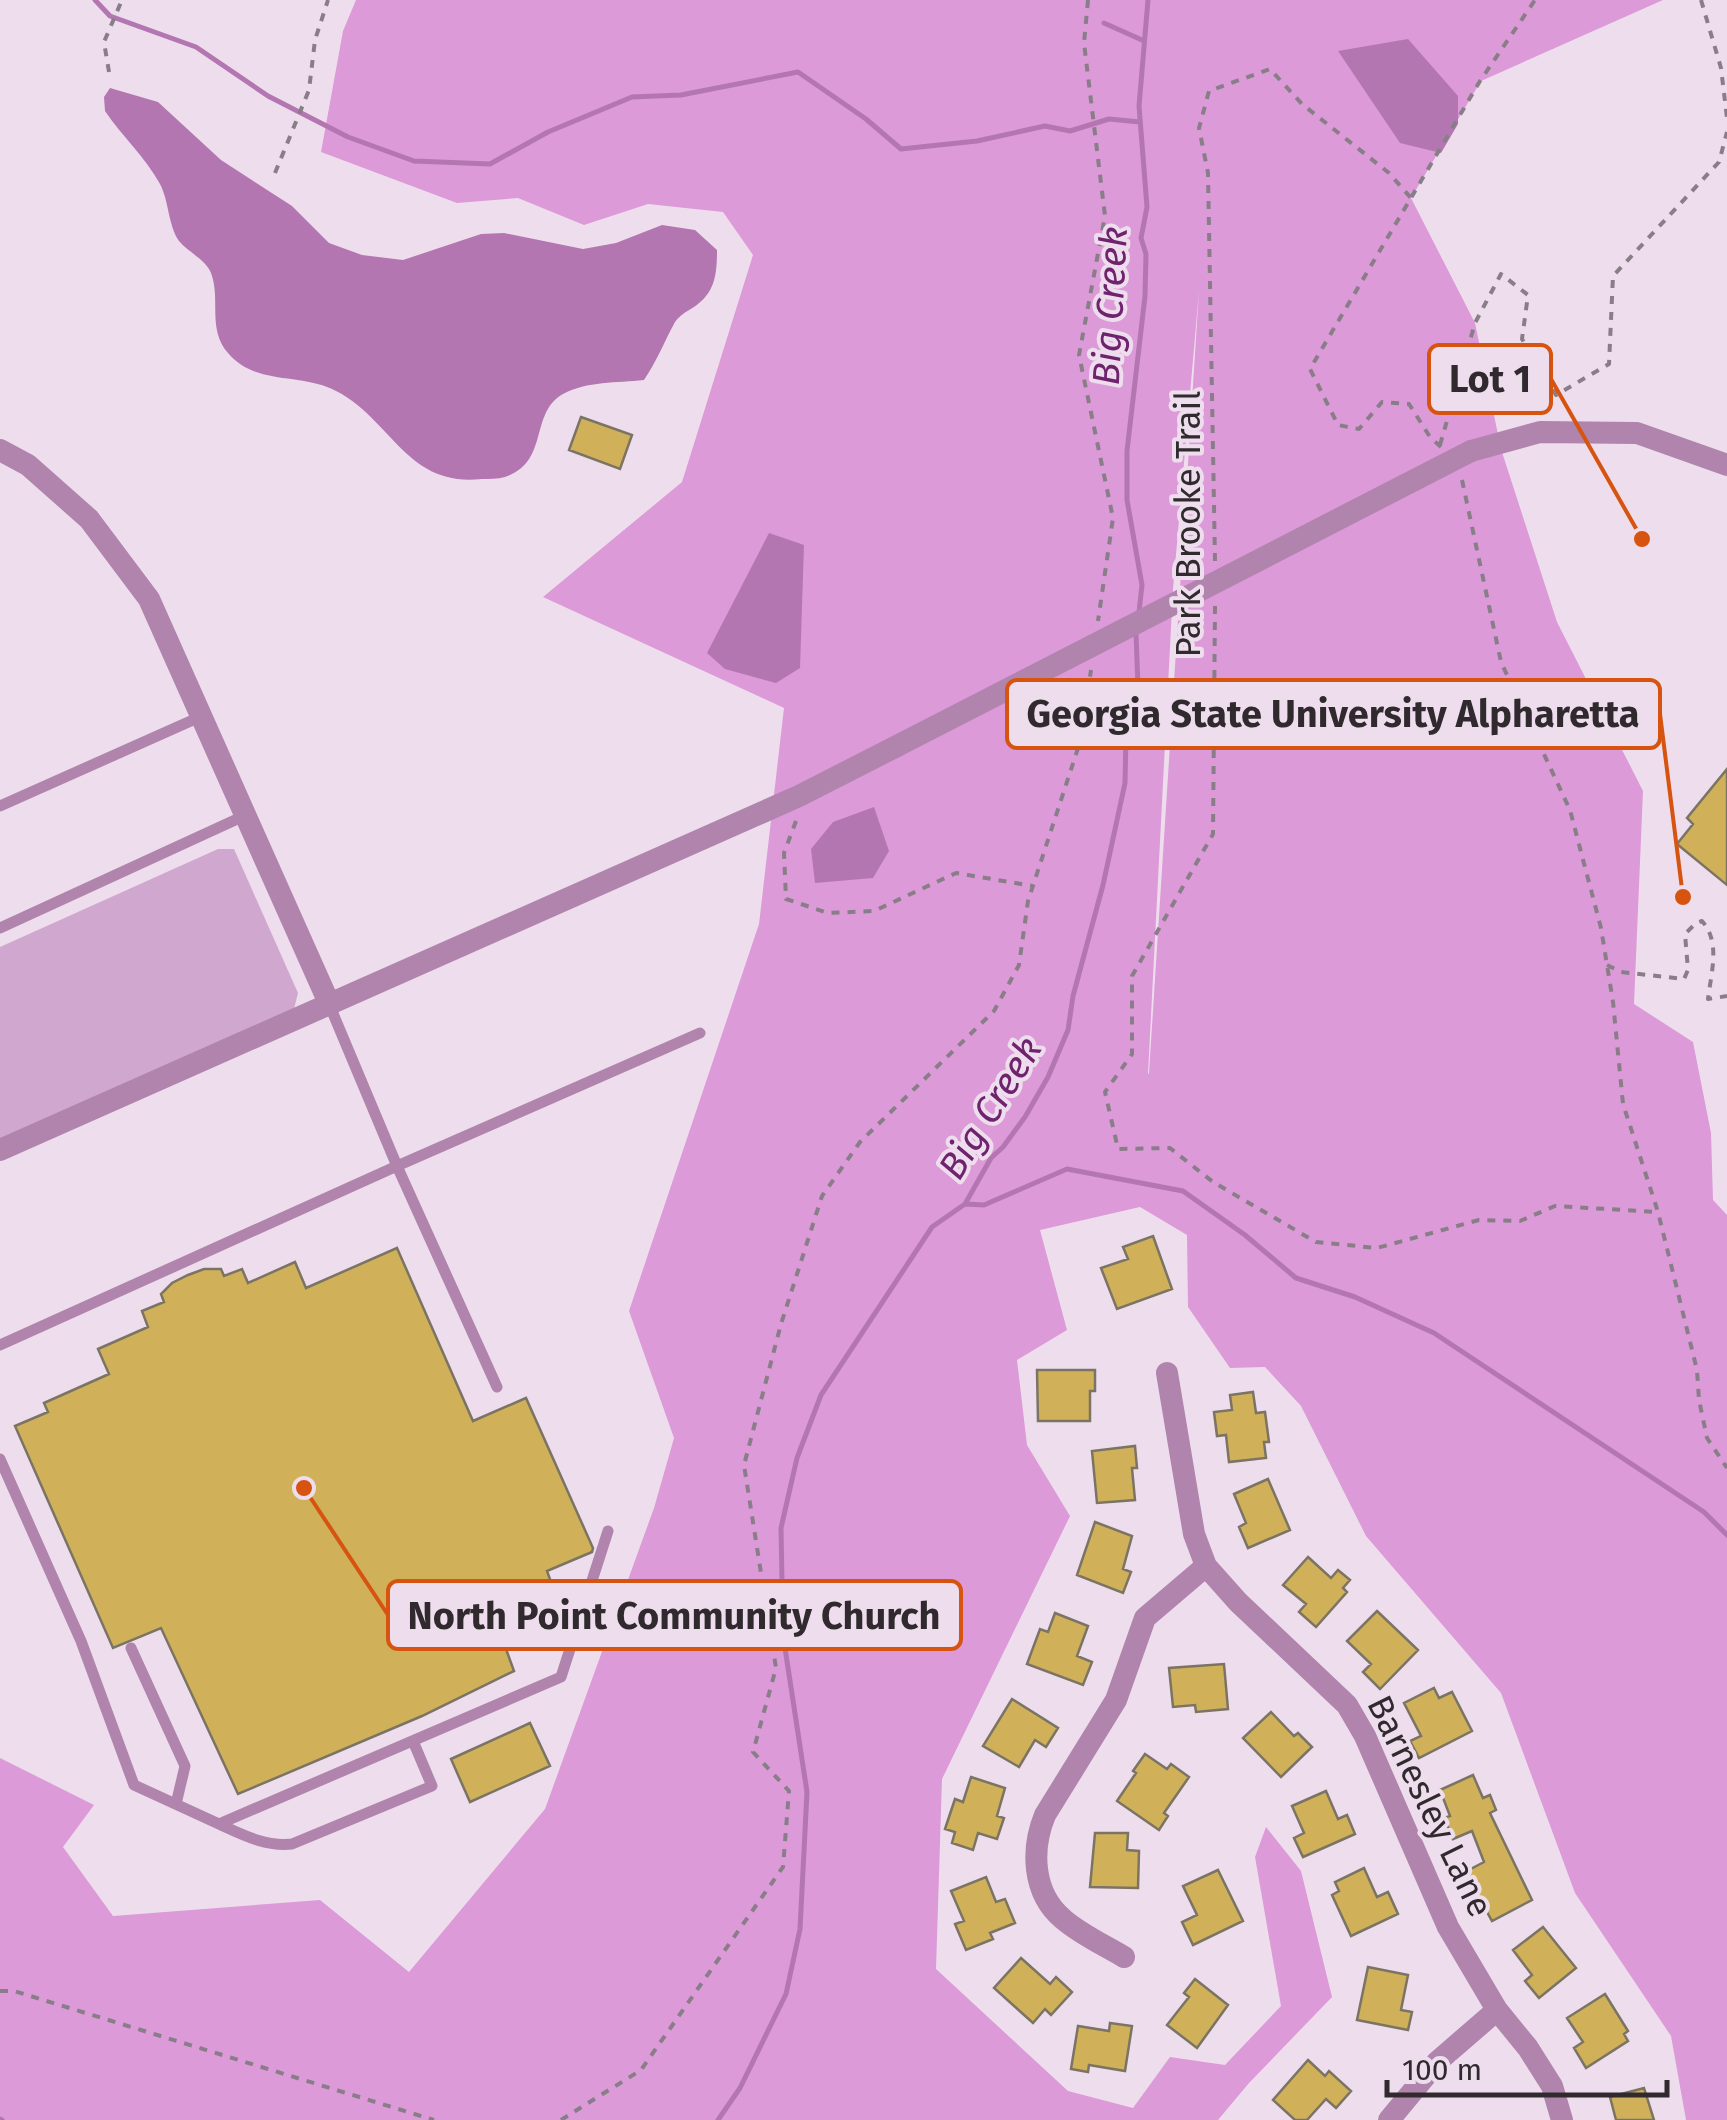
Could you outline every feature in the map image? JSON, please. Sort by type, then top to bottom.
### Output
[{"type":"street","points":[[0,1150],[800,796],[1471,451],[1540,432],[1637,432],[1727,466]]},
{"type":"street","points":[[0,450],[28,466],[89,519],[150,599],[328,1003]]},
{"type":"street","name":"Barnesley Lane","points":[[1166,1373],[1194,1534],[1206,1566],[1346,1705],[1365,1736],[1448,1927],[1497,2010],[1552,2086],[1562,2120]]},
{"type":"street","points":[[1124,1958],[1060,1918],[1036,1870],[1037,1834],[1044,1815],[1116,1700],[1146,1618],[1206,1566]]},
{"type":"street","points":[[1389,2120],[1437,2062],[1497,2010]]},
{"type":"lane","points":[[0,806],[202,716]]},
{"type":"lane","points":[[0,928],[246,816]]},
{"type":"lane","points":[[328,1003],[497,1388]]},
{"type":"lane","points":[[0,1345],[700,1033]]},
{"type":"lane","points":[[0,1458],[81,1641],[134,1785],[249,1838],[292,1844],[432,1786],[413,1741]]},
{"type":"lane","points":[[219,1824],[561,1677],[608,1531]]},
{"type":"lane","points":[[131,1648],[184,1766],[176,1804]]},
{"type":"path","points":[[109,72],[104,42],[122,0]]},
{"type":"path","points":[[275,172],[308,90],[315,40],[328,0]]},
{"type":"path","points":[[1088,0],[1084,43],[1105,216],[1078,356],[1112,518],[1096,630]]},
{"type":"path","points":[[1448,458],[1409,404],[1382,402],[1358,429],[1338,425],[1310,369],[1480,81],[1534,0]]},
{"type":"path","points":[[1702,0],[1721,68],[1727,118]]},
{"type":"path","name":"Park Brooke Trail","points":[[1216,564],[1208,173],[1200,128],[1209,91],[1270,69],[1302,104],[1389,173],[1411,198]]},
{"type":"path","points":[[1440,445],[1475,323],[1501,274],[1528,296],[1522,340],[1556,394],[1609,364],[1613,276],[1719,162],[1727,132]]},
{"type":"path","points":[[1456,470],[1464,483],[1501,662],[1570,810],[1607,966],[1624,1104],[1658,1212],[1697,1370],[1707,1438],[1727,1468]]},
{"type":"path","name":"Park Brooke Trail","points":[[1215,600],[1213,834],[1132,976],[1132,1054],[1105,1092],[1118,1149],[1170,1148],[1212,1182],[1316,1242],[1378,1248],[1479,1220],[1520,1221],[1554,1206],[1658,1212]]},
{"type":"path","points":[[561,2120],[640,2070],[783,1867],[789,1791],[752,1752],[776,1668],[744,1465],[781,1324],[822,1196],[860,1142],[994,1011],[1018,965],[1028,901],[1080,742],[1091,668]]},
{"type":"path","points":[[800,796],[801,809],[784,854],[786,899],[828,913],[874,910],[956,873],[1034,886]]},
{"type":"path","points":[[1607,966],[1621,972],[1684,979],[1688,970],[1685,934],[1696,922],[1702,922],[1710,934],[1714,961],[1708,998],[1727,996]]},
{"type":"path","points":[[0,1991],[14,1991],[434,2120]]},
{"type":"shaded area","points":[[356,0],[1663,0],[1481,81],[1411,198],[1475,323],[1501,449],[1557,622],[1643,791],[1634,1004],[1693,1042],[1711,1133],[1713,1200],[1727,1215],[1727,2120],[1686,2120],[1671,2036],[1575,1893],[1501,1693],[1366,1536],[1301,1406],[1265,1367],[1230,1368],[1188,1307],[1187,1235],[1140,1207],[1040,1230],[1067,1330],[1017,1360],[1027,1445],[1070,1516],[942,1779],[936,1969],[1068,2091],[1133,2108],[1170,2057],[1225,2065],[1281,2006],[1255,1857],[1266,1827],[1301,1871],[1332,1997],[1218,2120],[0,2120],[0,1758],[94,1805],[63,1847],[113,1916],[320,1900],[409,1972],[545,1809],[654,1508],[674,1438],[629,1311],[759,924],[784,708],[543,597],[682,482],[753,255],[723,212],[648,204],[584,225],[518,198],[457,203],[321,152],[343,31]],"holes":[[[1199,291],[1149,1073],[1173,589]]]},
{"type":"shaded area","points":[[1408,39],[1458,96],[1458,124],[1441,153],[1400,143],[1338,51]]},
{"type":"shaded area","points":[[110,88],[158,102],[221,160],[292,206],[329,243],[362,255],[403,260],[481,234],[504,233],[583,249],[616,243],[662,225],[695,230],[717,250],[713,283],[701,302],[675,322],[644,380],[582,387],[553,402],[534,449],[519,470],[491,479],[456,479],[434,472],[416,461],[352,401],[332,389],[251,370],[228,353],[218,334],[211,273],[179,241],[160,184],[105,111],[104,97]]},
{"type":"shaded area","points":[[769,533],[804,545],[800,668],[776,683],[725,669],[707,653]]},
{"type":"shaded area","points":[[874,807],[889,851],[873,878],[815,883],[811,849],[833,822]]},
{"type":"shaded area","points":[[218,849],[234,849],[298,993],[294,1009],[0,1141],[0,947]]},
{"type":"building","points":[[581,417],[632,435],[620,469],[569,450]]},
{"type":"building","points":[[1727,769],[1727,885],[1677,844],[1693,824],[1687,818]]},
{"type":"building","points":[[1153,1236],[1172,1289],[1117,1309],[1101,1268],[1128,1259],[1123,1247]]},
{"type":"building","points":[[397,1248],[473,1421],[526,1398],[592,1552],[547,1571],[551,1582],[541,1586],[558,1628],[506,1649],[514,1671],[422,1716],[238,1794],[161,1628],[113,1648],[15,1426],[48,1412],[44,1403],[109,1374],[98,1349],[148,1327],[142,1311],[164,1302],[161,1294],[188,1275],[204,1269],[221,1269],[224,1276],[242,1269],[248,1283],[295,1262],[306,1288]]},
{"type":"building","points":[[1037,1370],[1095,1370],[1090,1421],[1038,1421]]},
{"type":"building","points":[[1253,1392],[1256,1413],[1265,1412],[1269,1442],[1264,1442],[1266,1458],[1229,1462],[1226,1435],[1217,1436],[1214,1412],[1232,1410],[1230,1395]]},
{"type":"building","points":[[1135,1446],[1135,1500],[1097,1503],[1092,1451]]},
{"type":"building","points":[[1268,1479],[1290,1530],[1248,1548],[1239,1527],[1246,1523],[1234,1494]]},
{"type":"building","points":[[1095,1522],[1132,1536],[1123,1569],[1131,1572],[1123,1593],[1077,1575]]},
{"type":"building","points":[[1308,1557],[1331,1578],[1338,1570],[1350,1580],[1343,1588],[1347,1592],[1316,1627],[1299,1612],[1306,1604],[1283,1585]]},
{"type":"building","points":[[1377,1611],[1418,1650],[1380,1689],[1363,1672],[1371,1664],[1347,1641]]},
{"type":"building","points":[[1055,1613],[1088,1626],[1077,1656],[1092,1662],[1083,1685],[1027,1664],[1040,1629],[1048,1632]]},
{"type":"building","points":[[1224,1664],[1228,1709],[1196,1712],[1195,1705],[1173,1707],[1169,1668]]},
{"type":"building","points":[[1434,1688],[1439,1698],[1452,1692],[1472,1731],[1419,1758],[1410,1741],[1421,1736],[1404,1703]]},
{"type":"building","points":[[1012,1699],[1058,1728],[1046,1747],[1035,1740],[1019,1767],[983,1746]]},
{"type":"building","points":[[1271,1712],[1294,1736],[1298,1733],[1312,1747],[1281,1777],[1243,1738]]},
{"type":"building","points":[[530,1723],[550,1766],[470,1802],[451,1759]]},
{"type":"building","points":[[1145,1754],[1167,1769],[1171,1764],[1189,1777],[1164,1813],[1168,1816],[1159,1830],[1117,1801]]},
{"type":"building","points":[[1473,1775],[1483,1798],[1490,1795],[1496,1810],[1490,1813],[1532,1900],[1492,1921],[1465,1872],[1484,1862],[1472,1831],[1453,1839],[1444,1818],[1450,1816],[1440,1790]]},
{"type":"building","points":[[971,1777],[1005,1788],[997,1816],[1004,1818],[997,1839],[978,1833],[973,1850],[952,1843],[955,1832],[945,1829],[955,1799],[963,1802]]},
{"type":"building","points":[[1326,1791],[1338,1819],[1347,1815],[1355,1834],[1303,1857],[1294,1838],[1304,1833],[1292,1806]]},
{"type":"building","points":[[1095,1833],[1128,1833],[1127,1850],[1139,1851],[1138,1888],[1090,1887]]},
{"type":"building","points":[[1364,1868],[1377,1897],[1388,1892],[1398,1914],[1351,1936],[1332,1895],[1339,1891],[1335,1882]]},
{"type":"building","points":[[1218,1870],[1243,1921],[1193,1945],[1182,1922],[1197,1915],[1183,1886]]},
{"type":"building","points":[[986,1877],[996,1902],[1005,1899],[1015,1923],[990,1933],[993,1939],[966,1950],[955,1924],[964,1921],[951,1891]]},
{"type":"building","points":[[1543,1927],[1576,1968],[1539,1998],[1525,1981],[1532,1975],[1513,1950]]},
{"type":"building","points":[[1021,1958],[1050,1984],[1056,1977],[1072,1992],[1051,2015],[1045,2009],[1033,2023],[994,1988]]},
{"type":"building","points":[[1368,1967],[1408,1975],[1401,2010],[1412,2012],[1408,2030],[1357,2020]]},
{"type":"building","points":[[1195,1979],[1228,2005],[1197,2048],[1167,2025],[1189,1997],[1184,1993]]},
{"type":"building","points":[[1605,1994],[1628,2031],[1624,2034],[1628,2041],[1586,2068],[1574,2048],[1583,2042],[1567,2018]]},
{"type":"building","points":[[1110,2023],[1132,2026],[1125,2071],[1089,2065],[1088,2072],[1071,2069],[1078,2026],[1109,2031]]},
{"type":"building","points":[[1308,2060],[1325,2076],[1329,2071],[1351,2091],[1336,2108],[1326,2099],[1307,2120],[1295,2120],[1273,2100]]},
{"type":"building","points":[[1644,2088],[1654,2120],[1616,2120],[1610,2097]]},
{"type":"waterway","points":[[95,0],[110,16],[196,47],[268,96],[348,137],[414,161],[490,164],[548,132],[632,97],[681,95],[798,72],[866,119],[901,149],[977,141],[1045,126],[1070,131],[1109,119],[1140,122]]},
{"type":"waterway","name":"Big Creek","points":[[1139,612],[1142,585],[1127,500],[1127,451],[1145,296],[1146,254],[1141,238],[1147,207],[1139,106],[1148,0]]},
{"type":"waterway","points":[[1104,23],[1142,40]]},
{"type":"waterway","name":"Big Creek","points":[[718,2120],[740,2088],[786,1994],[800,1929],[807,1792],[783,1635],[781,1528],[797,1458],[821,1395],[932,1227],[965,1204],[991,1158],[1025,1117],[1068,1030],[1125,783],[1126,735],[1138,687],[1136,633]]},
{"type":"waterway","points":[[965,1204],[984,1205],[1067,1169],[1183,1191],[1296,1278],[1355,1297],[1434,1333],[1704,1512],[1727,1535]]},
{"type":"place","name":"Lot 1","points":[[1642,539]]},
{"type":"place","name":"Georgia State University Alpharetta","points":[[1683,897]]},
{"type":"place","name":"North Point Community Church","points":[[304,1488]]}]
